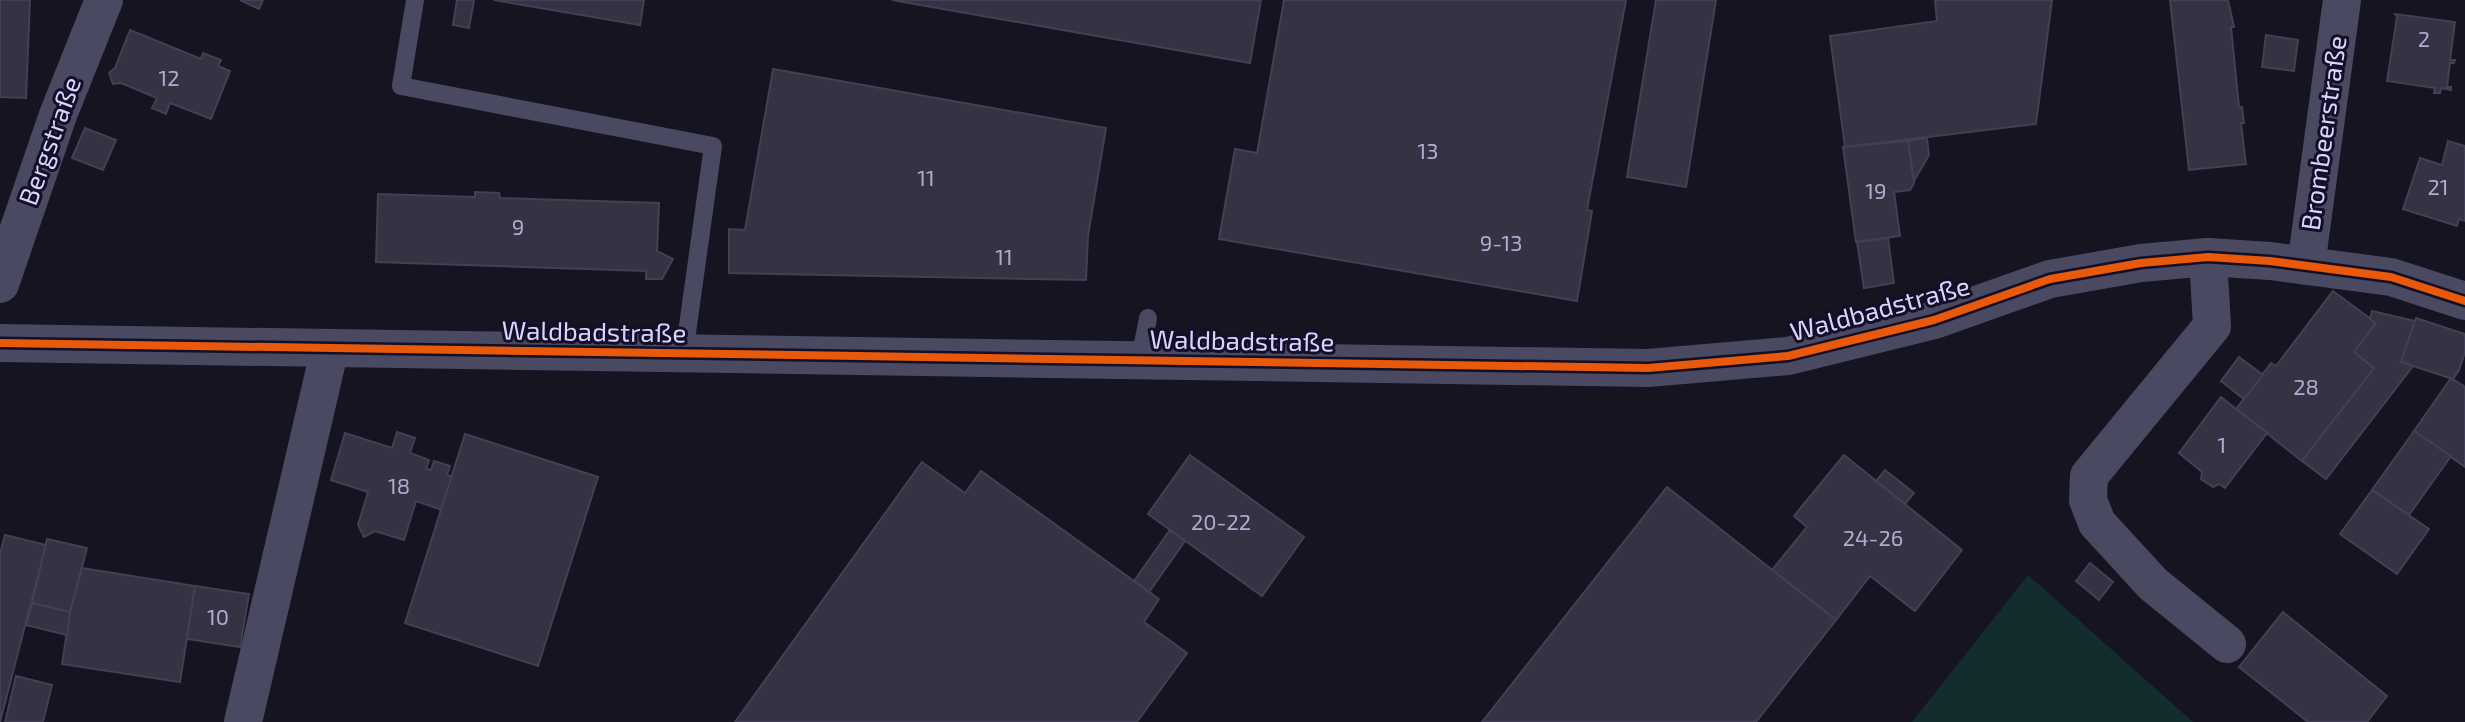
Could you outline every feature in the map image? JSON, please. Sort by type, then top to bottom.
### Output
[{"type":"street","name":"Bergstraße","points":[[0,284],[58,115],[104,0]]},
{"type":"street","name":"Brombeerstraße","points":[[2306,266],[2342,0]]},
{"type":"street","name":"Waldbadstraße","points":[[0,343],[1648,368],[1788,356],[1934,320],[2050,279],[2141,263],[2208,257],[2391,277],[2465,301]]},
{"type":"street","points":[[2208,257],[2212,326],[2089,476],[2088,500],[2097,523],[2153,584],[2227,644]]},
{"type":"street","points":[[243,722],[330,348]]},
{"type":"lane","points":[[415,0],[401,86],[713,146],[684,354]]},
{"type":"lane","points":[[1140,359],[1148,318]]},
{"type":"green space","points":[[2028,575],[2193,722],[1912,722]]},
{"type":"building","points":[[0,0],[30,0],[26,98],[0,97]]},
{"type":"building","points":[[240,0],[263,0],[259,9]]},
{"type":"building","points":[[457,0],[474,0],[469,28],[453,25]]},
{"type":"building","points":[[494,0],[644,0],[640,25]]},
{"type":"building","points":[[892,0],[1261,0],[1250,63]]},
{"type":"building","points":[[1284,0],[1626,0],[1587,210],[1592,211],[1577,301],[1219,239],[1235,149],[1257,153]]},
{"type":"building","points":[[1656,0],[1716,0],[1686,187],[1627,177]]},
{"type":"building","points":[[1935,0],[2052,0],[2036,124],[1845,147],[1830,36],[1937,21]]},
{"type":"building","points":[[2170,0],[2228,0],[2234,27],[2231,27],[2239,107],[2242,107],[2244,123],[2241,123],[2246,164],[2189,170]]},
{"type":"building","points":[[2395,14],[2455,22],[2450,60],[2455,60],[2450,63],[2447,87],[2451,90],[2441,88],[2440,93],[2434,93],[2435,88],[2387,81]]},
{"type":"building","points":[[130,30],[201,59],[203,53],[221,60],[218,66],[230,71],[211,119],[170,103],[166,114],[152,108],[157,98],[121,83],[113,84],[109,73],[115,68]]},
{"type":"building","points":[[2266,35],[2298,40],[2294,71],[2262,67]]},
{"type":"building","points":[[773,69],[1106,128],[1088,236],[1086,280],[729,273],[729,229],[745,230]]},
{"type":"building","points":[[85,128],[116,140],[103,170],[72,158]]},
{"type":"building","points":[[1927,138],[1929,155],[1914,181],[1908,141]]},
{"type":"building","points":[[1908,141],[1914,183],[1910,190],[1894,192],[1900,236],[1856,242],[1843,147]]},
{"type":"building","points":[[2448,141],[2465,146],[2465,221],[2459,219],[2457,226],[2403,209],[2420,158],[2442,165]]},
{"type":"building","points":[[475,192],[499,193],[500,198],[659,203],[657,251],[673,259],[662,279],[646,279],[646,271],[376,262],[378,194],[475,197]]},
{"type":"building","points":[[1888,238],[1894,283],[1864,288],[1857,242]]},
{"type":"building","points":[[2333,291],[2376,323],[2354,352],[2374,368],[2302,461],[2236,409],[2271,363],[2276,366]]},
{"type":"building","points":[[2372,311],[2415,321],[2401,362],[2413,366],[2326,479],[2302,461],[2374,368],[2354,352],[2376,323],[2370,319]]},
{"type":"building","points":[[2416,318],[2465,334],[2465,352],[2453,379],[2401,362]]},
{"type":"building","points":[[2239,357],[2263,375],[2244,399],[2221,381]]},
{"type":"building","points":[[2451,378],[2465,387],[2465,467],[2414,431]]},
{"type":"building","points":[[2221,397],[2267,433],[2225,488],[2219,484],[2213,487],[2201,479],[2202,472],[2179,453]]},
{"type":"building","points":[[2414,431],[2451,456],[2409,515],[2372,490]]},
{"type":"building","points":[[397,432],[415,438],[410,453],[429,460],[426,469],[431,470],[434,461],[450,466],[447,475],[452,477],[442,510],[416,501],[404,540],[375,531],[364,537],[358,525],[368,492],[331,480],[345,433],[392,448]]},
{"type":"building","points":[[465,434],[598,477],[538,666],[405,623]]},
{"type":"building","points":[[1190,455],[1304,537],[1262,596],[1148,514]]},
{"type":"building","points":[[1844,455],[1962,550],[1915,611],[1870,576],[1836,620],[1772,570],[1807,527],[1794,516]]},
{"type":"building","points":[[922,462],[965,493],[981,471],[1159,599],[1144,622],[1187,653],[1137,722],[735,722]]},
{"type":"building","points":[[1885,470],[1914,493],[1905,504],[1876,481]]},
{"type":"building","points":[[1667,487],[1836,620],[1756,722],[1482,722]]},
{"type":"building","points":[[2372,490],[2429,529],[2397,574],[2340,534]]},
{"type":"building","points":[[1170,530],[1185,541],[1149,592],[1134,581]]},
{"type":"building","points":[[5,535],[46,545],[0,722],[0,554]]},
{"type":"building","points":[[47,539],[87,548],[70,612],[32,603]]},
{"type":"building","points":[[2090,563],[2113,582],[2099,600],[2076,581]]},
{"type":"building","points":[[82,568],[195,586],[180,682],[62,664],[70,612]]},
{"type":"building","points":[[195,586],[249,594],[240,647],[187,639]]},
{"type":"building","points":[[32,603],[70,612],[67,635],[26,625]]},
{"type":"building","points":[[2283,612],[2387,696],[2367,722],[2308,722],[2239,667]]},
{"type":"building","points":[[16,676],[52,685],[43,722],[5,722]]},
{"type":"cycle path","points":[[0,343],[1648,368],[1788,356],[1934,320],[2050,279],[2141,263],[2208,257],[2270,261],[2391,277],[2465,301]]}]
